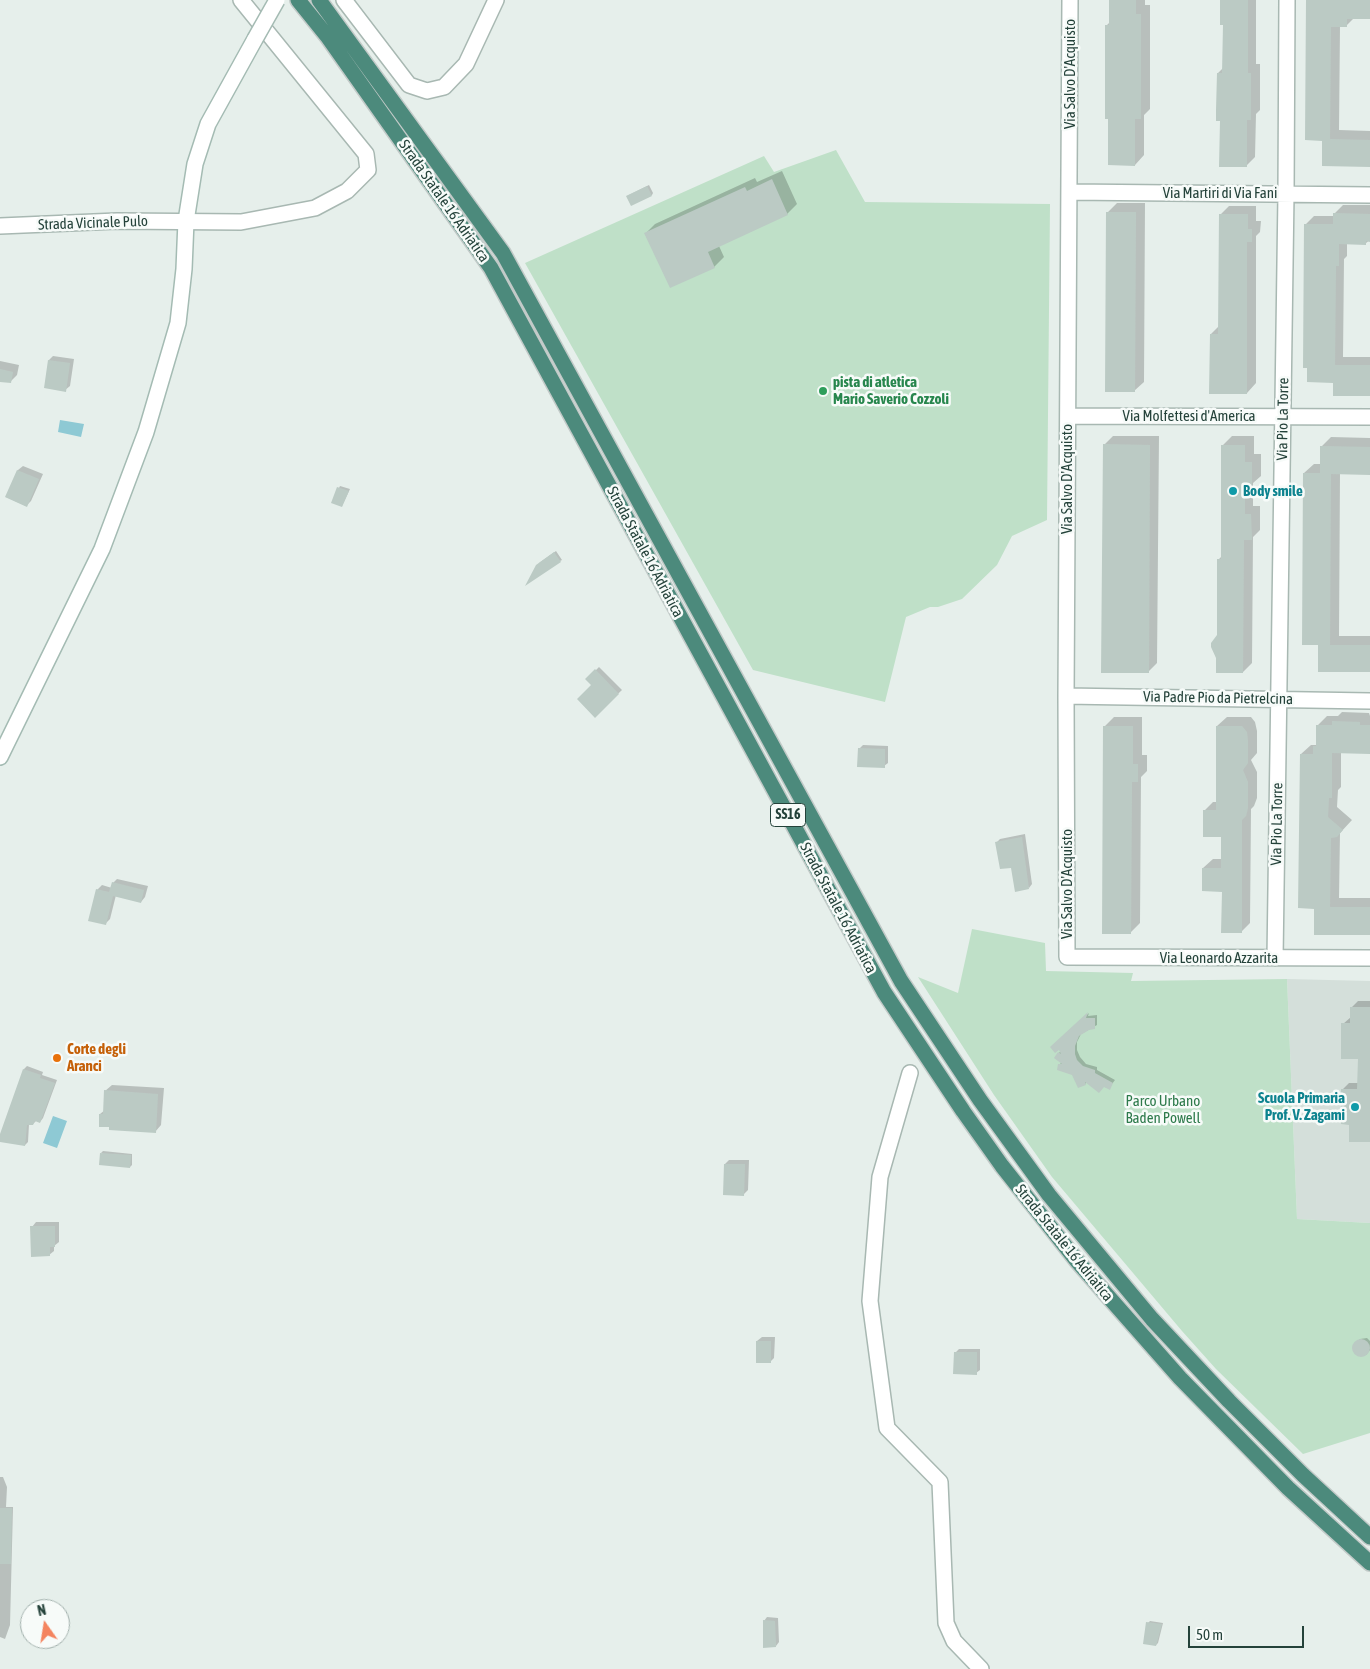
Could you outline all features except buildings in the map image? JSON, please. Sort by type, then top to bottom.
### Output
[{"type":"highway","name":"Strada Statale 16 Adriatica","points":[[298,0],[327,36],[491,268],[884,992],[963,1111],[1007,1173],[1072,1254],[1174,1371],[1288,1488],[1370,1563]]},
{"type":"highway","name":"Strada Statale 16 Adriatica","points":[[319,0],[503,253],[901,981],[980,1100],[1049,1195],[1152,1319],[1229,1401],[1303,1475],[1370,1537]]},
{"type":"street","name":"Strada Vicinale Pulo","points":[[0,226],[117,221],[241,222],[315,208],[347,191],[368,170],[366,154],[241,0]]},
{"type":"street","points":[[0,757],[102,549],[146,432],[178,323],[184,269],[186,221],[195,164],[208,124],[276,0]]},
{"type":"street","points":[[344,0],[409,85],[427,92],[444,87],[466,64],[496,0]]},
{"type":"street","name":"Via Salvo D'Acquisto","points":[[1067,957],[1066,696],[1070,0]]},
{"type":"street","name":"Via Pio La Torre","points":[[1275,958],[1287,0]]},
{"type":"street","name":"Via Martiri di Via Fani","points":[[1069,192],[1370,195]]},
{"type":"street","name":"Via Molfettesi d'America","points":[[1068,416],[1370,417]]},
{"type":"street","name":"Via Padre Pio da Pietrelcina","points":[[1066,696],[1370,701]]},
{"type":"street","name":"Via Leonardo Azzarita","points":[[1067,957],[1370,958]]},
{"type":"street","points":[[910,1073],[880,1177],[870,1301],[887,1428],[940,1482],[946,1623],[954,1641],[981,1669]]},
{"type":"shaded area","points":[[1287,979],[1370,981],[1370,1223],[1297,1219]]},
{"type":"green space","name":"pista di atletica Mario Saverio Cozzoli","points":[[836,150],[865,202],[1050,204],[1047,520],[1012,536],[997,565],[962,599],[938,607],[930,607],[906,617],[885,702],[753,670],[525,263],[764,156],[774,172]]},
{"type":"green space","name":"Parco Urbano Baden Powell","points":[[972,929],[1045,943],[1046,971],[1133,973],[1131,981],[1287,979],[1297,1219],[1370,1223],[1370,1433],[1303,1454],[1216,1369],[1052,1177],[994,1095],[918,977],[958,993]]},
{"type":"water","points":[[60,420],[84,424],[81,437],[58,432]]},
{"type":"water","points":[[53,1116],[67,1121],[57,1148],[43,1143]]},
{"type":"place","name":"pista di atletica Mario Saverio Cozzoli","points":[[823,391]]},
{"type":"place","name":"Body smile","points":[[1233,491]]},
{"type":"place","name":"Corte degli Aranci","points":[[57,1058]]},
{"type":"place","name":"Scuola Primaria Prof. V. Zagami","points":[[1355,1107]]}]
